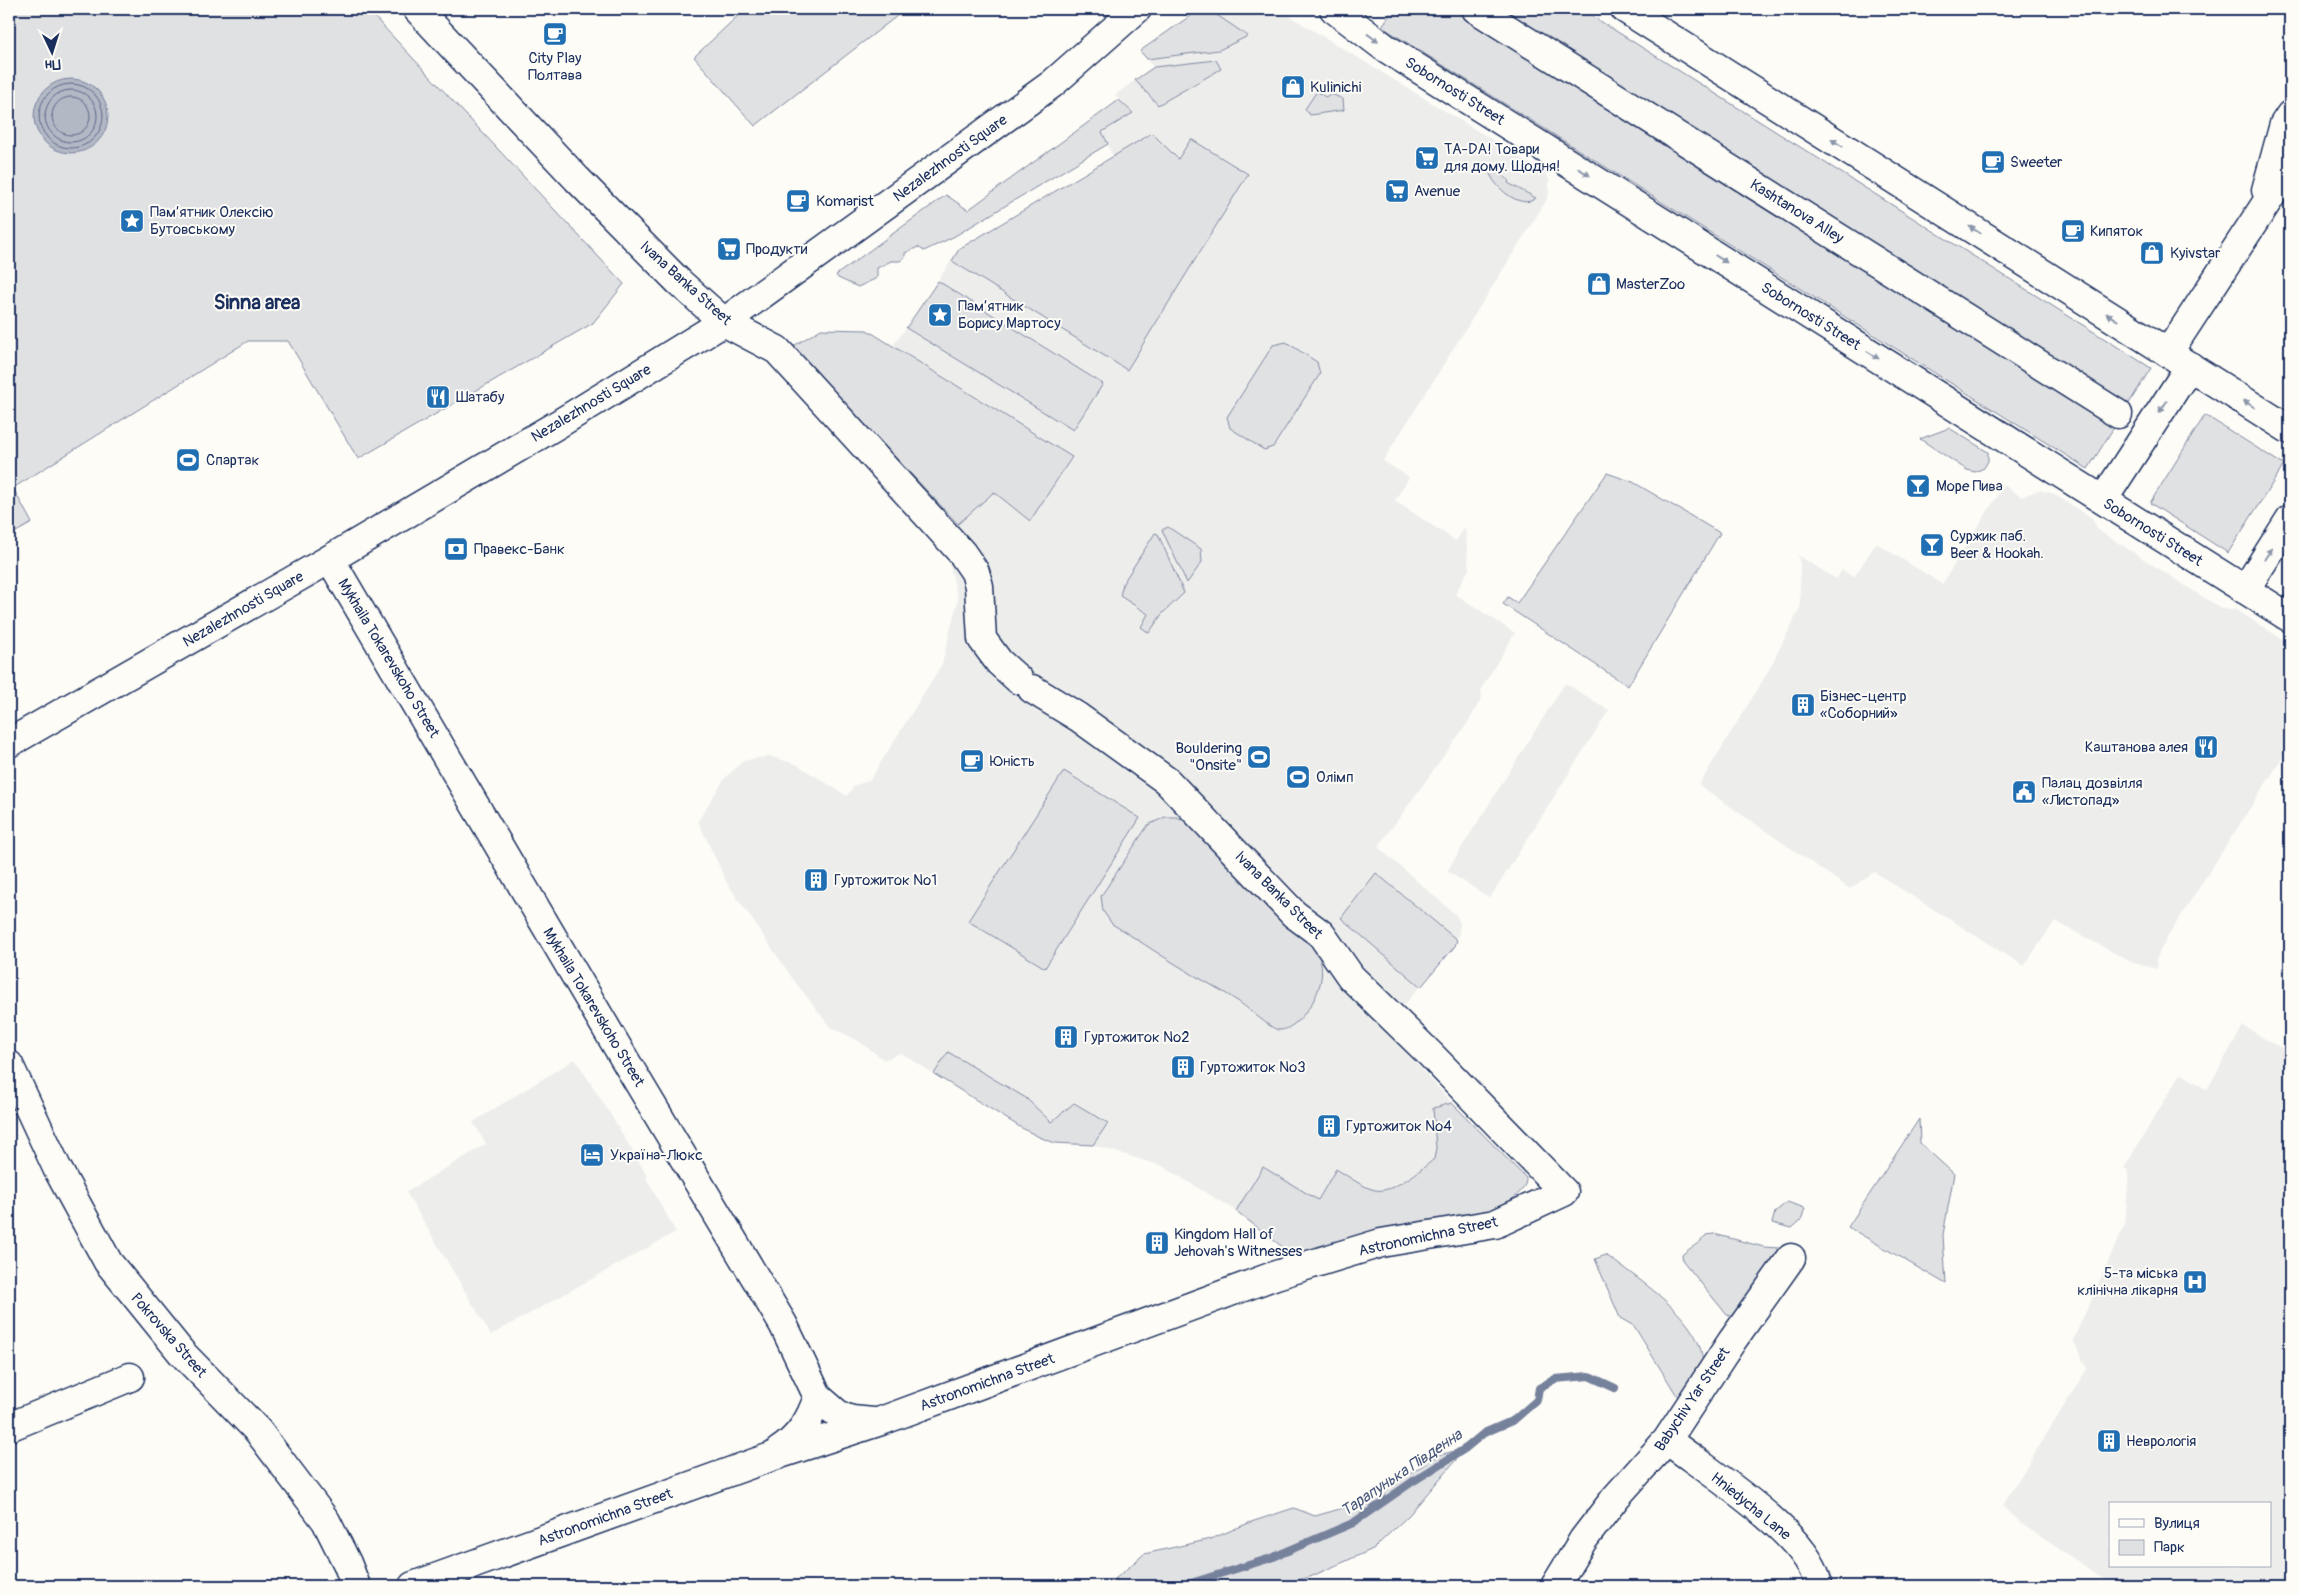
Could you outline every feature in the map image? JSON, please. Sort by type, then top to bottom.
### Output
[{"type":"street","name":"Ivana Banka Street","points":[[416,9],[577,179],[679,282],[724,322],[776,350],[962,553],[975,572],[978,586],[982,639],[998,662],[1026,685],[1078,717],[1167,780],[1294,914],[1321,934],[1351,977],[1431,1055],[1564,1192]]},
{"type":"street","name":"Nezalezhnosti Square","points":[[9,743],[330,559],[560,423],[724,322],[1052,84],[1137,9]]},
{"type":"street","name":"Sobornosti Street","points":[[1334,9],[1384,47],[2290,618]]},
{"type":"street","name":"Kashtanova Alley","points":[[1476,9],[2118,414]]},
{"type":"street","points":[[1625,9],[2290,430]]},
{"type":"street","points":[[2259,215],[2284,124],[2290,115]]},
{"type":"street","points":[[2103,500],[2259,215],[2290,167]]},
{"type":"street","points":[[2245,590],[2290,519]]},
{"type":"street","name":"Mykhaila Tokarevskoho Street","points":[[330,559],[625,1060],[784,1324],[818,1397],[840,1416],[865,1423],[881,1421]]},
{"type":"street","name":"Pokrovska Street","points":[[9,1065],[57,1168],[108,1262],[181,1352],[258,1431],[326,1521],[347,1562],[356,1586]]},
{"type":"street","name":"Astronomichna Street","points":[[413,1586],[768,1458],[881,1421],[1310,1264],[1381,1243],[1495,1224],[1564,1192]]},
{"type":"street","name":"Babychiv Yar Street","points":[[1554,1586],[1583,1540],[1611,1504],[1667,1440],[1732,1341],[1791,1258]]},
{"type":"street","points":[[9,1427],[130,1377]]},
{"type":"street","points":[[768,1458],[791,1442],[806,1426],[818,1397]]},
{"type":"street","name":"Hniedycha Lane","points":[[1667,1440],[1779,1525],[1803,1551],[1812,1565],[1817,1579],[1816,1586]]},
{"type":"shaded area","points":[[1200,9],[1278,9],[1504,147],[1547,175],[1549,180],[1549,193],[1546,201],[1383,461],[1409,477],[1395,501],[1456,541],[1465,527],[1469,569],[1455,594],[1515,633],[1481,689],[1482,697],[1469,721],[1378,847],[1456,915],[1460,923],[1455,946],[1397,1013],[1397,1042],[1452,1103],[1526,1178],[1526,1182],[1521,1192],[1287,1250],[1236,1211],[1162,1166],[1093,1145],[1055,1143],[1039,1137],[901,1053],[884,1060],[857,1040],[830,1027],[793,979],[727,883],[698,821],[725,778],[743,761],[769,756],[796,764],[847,796],[854,786],[870,780],[942,664],[958,599],[948,559],[958,524],[848,407],[906,328],[959,249],[1113,157],[1101,132],[1132,113],[1115,95],[1153,67],[1140,51]]},
{"type":"shaded area","points":[[2004,485],[2022,497],[2038,490],[2052,493],[2092,518],[2098,530],[2222,609],[2235,609],[2290,644],[2290,746],[2166,939],[2156,960],[2157,969],[2133,963],[2055,921],[2024,966],[1874,872],[1850,889],[1699,785],[1766,675],[1800,608],[1800,565],[1798,555],[1836,579],[1842,570],[1854,577],[1876,543],[1942,584]]},
{"type":"shaded area","points":[[1565,683],[1609,710],[1490,898],[1447,871]]},
{"type":"shaded area","name":"5-та міська клінічна лікарня","points":[[2243,1026],[2290,1053],[2290,1586],[2115,1586],[2026,1527],[2002,1506],[2087,1369],[2073,1340],[2125,1224],[2129,1171],[2124,1168],[2181,1073],[2207,1090]]},
{"type":"shaded area","points":[[575,1059],[648,1177],[646,1178],[676,1232],[491,1335],[406,1192],[486,1144],[473,1122]]},
{"type":"green space","points":[[9,9],[367,9],[624,284],[593,323],[358,459],[288,341],[248,341],[13,488],[32,523],[9,536]]},
{"type":"green space","points":[[745,9],[906,9],[755,126],[694,57]]},
{"type":"green space","points":[[1200,9],[1208,9],[1248,36],[1219,50],[1147,59],[1140,51]]},
{"type":"green space","points":[[1393,9],[1581,9],[2151,368],[2088,469],[1382,27]]},
{"type":"green space","points":[[1216,60],[1221,69],[1158,105],[1135,80],[1154,67]]},
{"type":"green space","points":[[1317,91],[1325,97],[1331,94],[1343,99],[1344,110],[1310,115],[1305,109]]},
{"type":"green space","points":[[1119,100],[1133,113],[1102,132],[1108,144],[955,236],[924,251],[918,247],[905,253],[905,257],[900,261],[891,261],[877,268],[877,278],[858,287],[838,278],[836,275],[946,195],[968,210]]},
{"type":"green space","points":[[1152,133],[1178,159],[1191,139],[1248,174],[1127,370],[952,261],[959,249]]},
{"type":"green space","points":[[1488,167],[1509,180],[1508,183],[1536,198],[1522,201],[1506,194],[1494,181]]},
{"type":"green space","points":[[938,281],[1103,384],[1073,430],[906,328]]},
{"type":"green space","points":[[821,329],[867,330],[1072,457],[1030,521],[994,492],[958,524],[792,347]]},
{"type":"green space","points":[[1286,342],[1317,362],[1320,374],[1273,447],[1264,450],[1230,428],[1227,417],[1273,345]]},
{"type":"green space","points":[[2205,415],[2284,465],[2228,553],[2150,503]]},
{"type":"green space","points":[[1949,428],[1988,452],[1988,461],[1984,468],[1975,472],[1967,470],[1920,439]]},
{"type":"green space","points":[[1607,473],[1633,482],[1720,533],[1628,686],[1503,604],[1508,597],[1517,603]]},
{"type":"green space","points":[[1168,527],[1201,549],[1202,562],[1187,583],[1162,530]]},
{"type":"green space","points":[[1155,533],[1158,534],[1184,593],[1162,614],[1149,633],[1141,627],[1148,614],[1120,596],[1123,583]]},
{"type":"green space","points":[[1064,771],[1140,818],[1045,968],[968,921]]},
{"type":"green space","points":[[1165,817],[1177,817],[1188,823],[1316,947],[1322,969],[1318,990],[1305,1013],[1288,1028],[1279,1030],[1271,1026],[1231,997],[1112,924],[1103,911],[1101,896],[1148,825]]},
{"type":"green space","points":[[1376,873],[1457,940],[1455,946],[1421,987],[1341,918]]},
{"type":"green space","points":[[948,1052],[1026,1098],[1051,1122],[1074,1103],[1108,1123],[1093,1145],[1055,1143],[1039,1137],[934,1074]]},
{"type":"green space","points":[[1452,1103],[1526,1178],[1520,1192],[1497,1210],[1298,1259],[1236,1211],[1263,1167],[1318,1200],[1336,1169],[1370,1189],[1382,1190],[1398,1185],[1434,1159],[1436,1148],[1433,1108]]},
{"type":"green space","points":[[1919,1119],[1920,1143],[1954,1174],[1943,1235],[1946,1284],[1848,1227]]},
{"type":"green space","points":[[1787,1202],[1805,1208],[1801,1220],[1792,1228],[1772,1223],[1775,1212]]},
{"type":"green space","points":[[1714,1234],[1764,1247],[1779,1248],[1787,1252],[1736,1318],[1727,1315],[1683,1261],[1682,1255],[1685,1252],[1701,1241],[1706,1235]]},
{"type":"green space","points":[[1606,1255],[1670,1305],[1685,1321],[1696,1338],[1702,1355],[1701,1372],[1684,1407],[1634,1326],[1620,1318],[1595,1259]]},
{"type":"green space","points":[[1466,1448],[1409,1515],[1373,1549],[1310,1577],[1271,1586],[1107,1586],[1144,1554],[1211,1539],[1251,1522],[1294,1508],[1315,1516],[1365,1502],[1439,1455]]},
{"type":"water","points":[[64,79],[78,79],[92,85],[102,95],[108,109],[106,130],[92,147],[78,153],[64,153],[50,147],[40,137],[34,123],[34,109],[40,95],[50,85]]},
{"type":"waterway","name":"Тарапунька Південна","points":[[1185,1586],[1271,1558],[1353,1523],[1412,1482],[1466,1448],[1484,1433],[1514,1420],[1537,1400],[1539,1388],[1555,1379],[1589,1376],[1615,1388]]},
{"type":"place","name":"City Play Полтава","points":[[555,34]]},
{"type":"place","name":"Kulinichi","points":[[1293,87]]},
{"type":"place","name":"TA-DA! Товари для дому. Щодня!","points":[[1427,158]]},
{"type":"place","name":"Sweeter","points":[[1993,162]]},
{"type":"place","name":"Avenue","points":[[1397,191]]},
{"type":"place","name":"Komarist","points":[[798,201]]},
{"type":"place","name":"Пам’ятник Олексію Бутовському","points":[[132,221]]},
{"type":"place","name":"Кипяток","points":[[2073,231]]},
{"type":"place","name":"Продукти","points":[[729,249]]},
{"type":"place","name":"Kyivstar","points":[[2152,253]]},
{"type":"place","name":"MasterZoo","points":[[1599,284]]},
{"type":"place","name":"Пам’ятник Борису Мартосу","points":[[940,315]]},
{"type":"place","name":"Шатабу","points":[[438,397]]},
{"type":"place","name":"Спартак","points":[[188,460]]},
{"type":"place","name":"Море Пива","points":[[1918,486]]},
{"type":"place","name":"Суржик паб. Beer & Hookah.","points":[[1932,545]]},
{"type":"place","name":"Правекс-Банк","points":[[456,549]]},
{"type":"place","name":"Бізнес-центр «Соборний»","points":[[1803,705]]},
{"type":"place","name":"Каштанова алея","points":[[2206,747]]},
{"type":"place","name":"Bouldering \"Onsite\"","points":[[1259,757]]},
{"type":"place","name":"Юність","points":[[972,761]]},
{"type":"place","name":"Олімп","points":[[1298,777]]},
{"type":"place","name":"Палац дозвілля «Листопад»","points":[[2024,792]]},
{"type":"place","name":"Гуртожиток №1","points":[[816,880]]},
{"type":"place","name":"Гуртожиток №2","points":[[1066,1037]]},
{"type":"place","name":"Гуртожиток №3","points":[[1183,1067]]},
{"type":"place","name":"Гуртожиток №4","points":[[1329,1126]]},
{"type":"place","name":"Україна-Люкс","points":[[592,1155]]},
{"type":"place","name":"Kingdom Hall of Jehovah's Witnesses","points":[[1157,1243]]},
{"type":"place","name":"5-та міська клінічна лікарня","points":[[2195,1282]]},
{"type":"place","name":"Неврологія","points":[[2109,1441]]},
{"type":"district","name":"Sinna area","points":[[257,302]]}]
